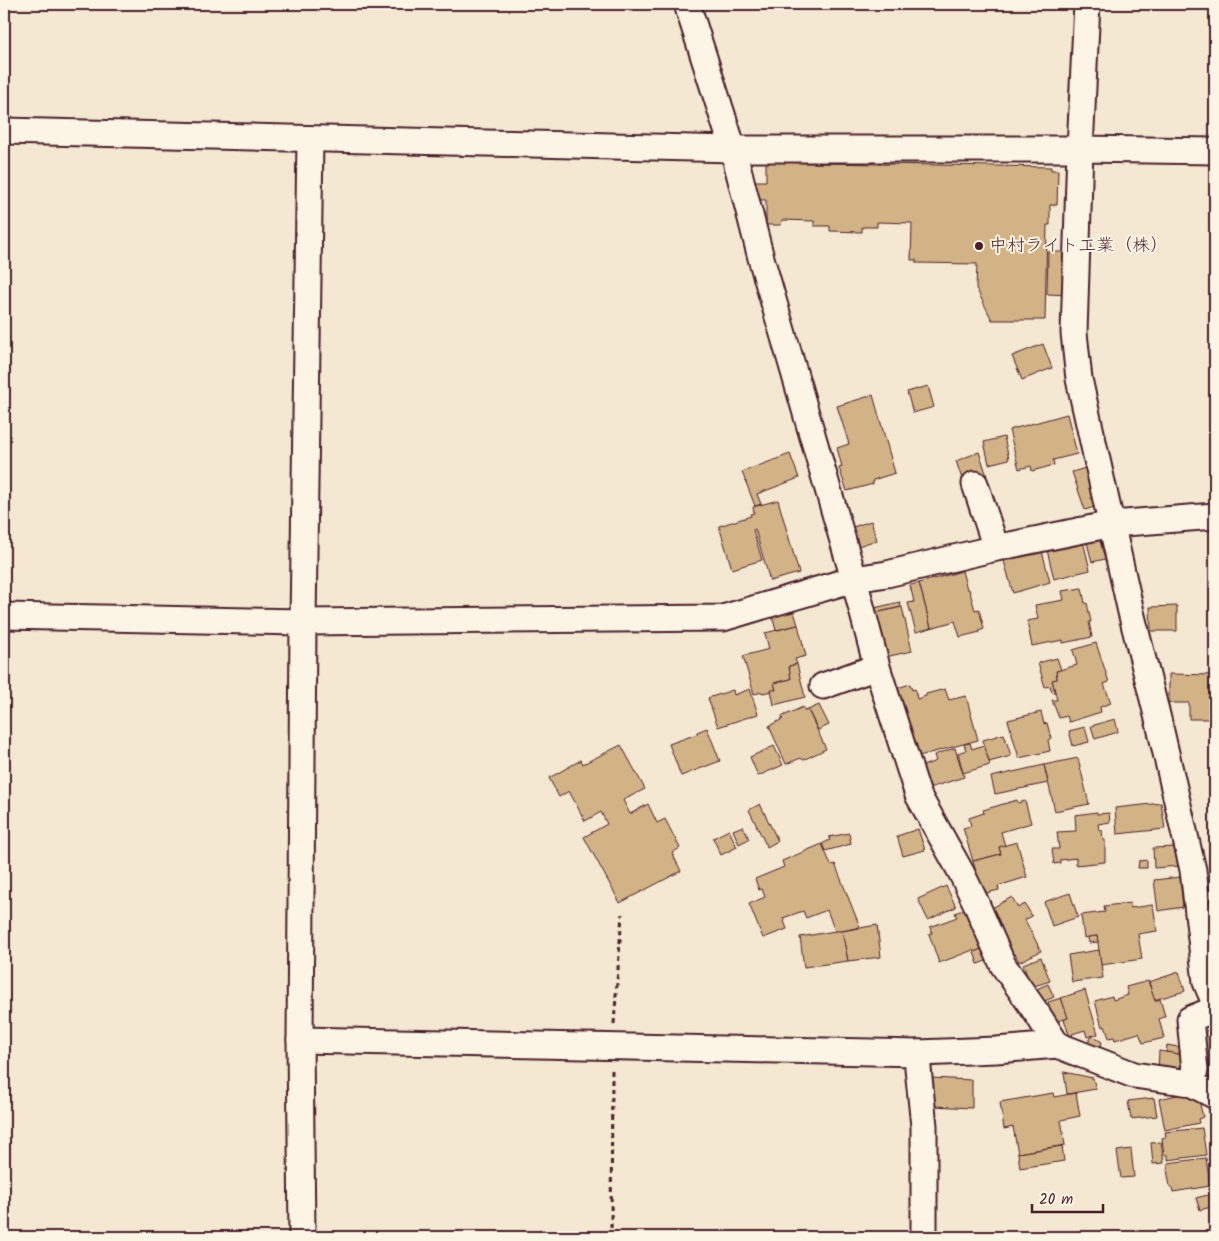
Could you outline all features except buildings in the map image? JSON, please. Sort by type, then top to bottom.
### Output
[{"type":"street","points":[[687,4],[733,149],[761,258],[854,579],[876,667],[918,795],[965,879],[1003,965],[1057,1046]]},
{"type":"street","points":[[1088,4],[1080,149],[1074,333],[1079,379],[1131,612],[1193,870],[1206,982],[1215,1003]]},
{"type":"street","points":[[4,132],[733,149],[1215,151]]},
{"type":"street","points":[[302,1237],[300,1040],[303,622],[310,139]]},
{"type":"street","points":[[975,484],[996,548]]},
{"type":"street","points":[[4,616],[303,622],[723,618],[854,579],[887,574],[996,548],[1112,524],[1215,516]]},
{"type":"street","points":[[823,686],[876,667]]},
{"type":"street","points":[[1190,1083],[1194,1070],[1190,1019],[1215,1009]]},
{"type":"street","points":[[300,1040],[918,1053],[1057,1046],[1134,1074],[1190,1083],[1215,1096]]},
{"type":"street","points":[[918,1053],[924,1126],[924,1237]]},
{"type":"path","points":[[611,1237],[612,1047],[622,914]]},
{"type":"place","name":"中村ライト工業（株）","points":[[979,246]]}]
